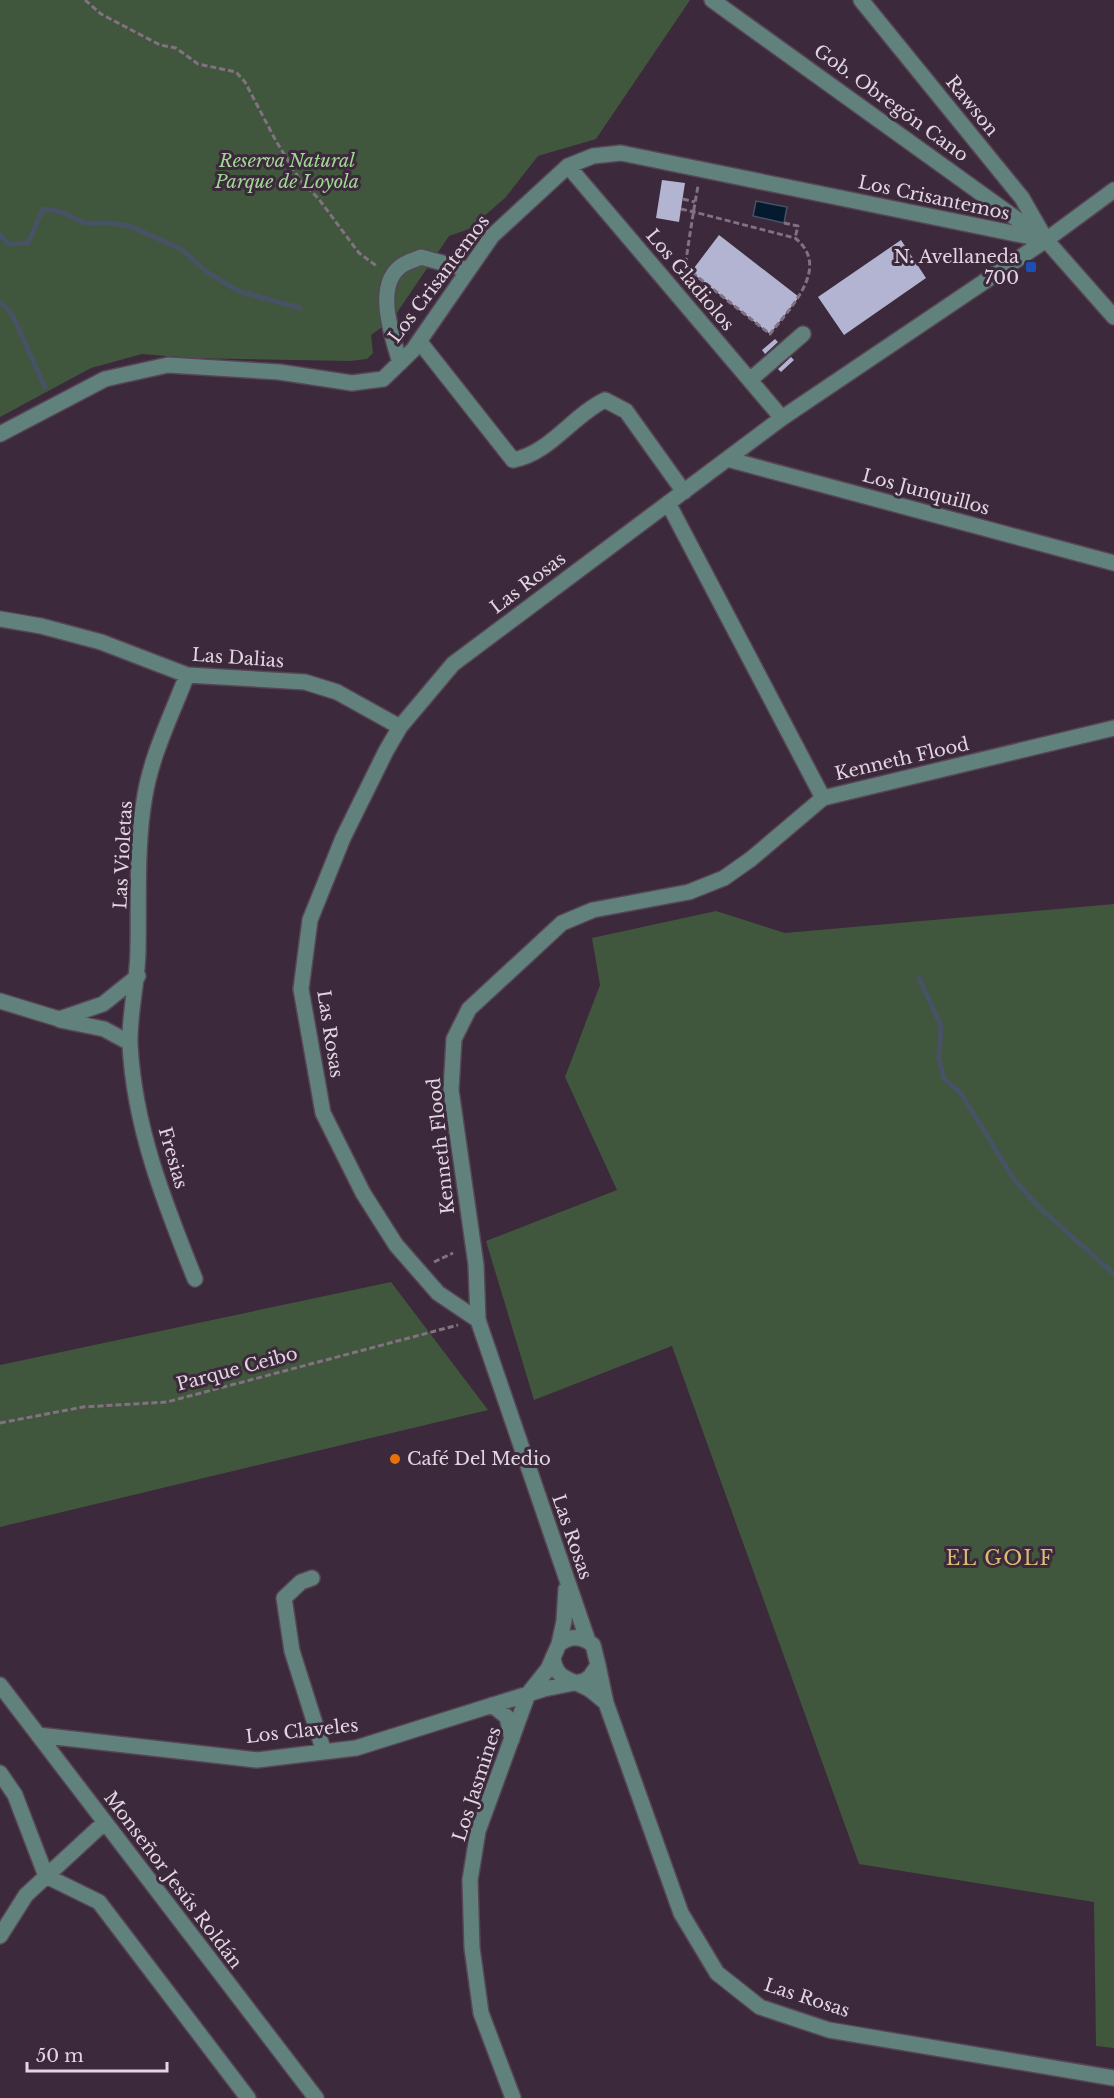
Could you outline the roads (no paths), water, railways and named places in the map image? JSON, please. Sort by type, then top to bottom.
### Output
[{"type":"street","name":"Gob. Obregón Cano","points":[[712,0],[801,61],[1046,240]]},
{"type":"street","name":"Rawson","points":[[861,0],[1022,198],[1046,240]]},
{"type":"street","name":"Los Crisantemos","points":[[0,434],[105,379],[168,365],[279,372],[352,383],[383,379],[419,341],[492,236],[568,166],[593,156],[621,153],[1046,240]]},
{"type":"street","name":"Los Gladiolos","points":[[568,166],[782,418]]},
{"type":"street","name":"Las Rosas","points":[[588,1641],[478,1320],[438,1293],[396,1245],[363,1193],[322,1113],[302,989],[310,920],[343,838],[400,727],[453,664],[782,418],[1046,240],[1114,190]]},
{"type":"street","points":[[1046,240],[1114,317]]},
{"type":"street","points":[[400,363],[391,332],[385,294],[398,268],[422,257],[468,270]]},
{"type":"street","points":[[750,380],[803,334]]},
{"type":"street","points":[[419,341],[513,460],[530,457],[588,409],[605,400],[626,411],[684,492]]},
{"type":"street","name":"Los Junquillos","points":[[727,459],[1114,563]]},
{"type":"street","points":[[668,503],[823,798]]},
{"type":"street","name":"Las Dalias","points":[[0,619],[41,626],[101,642],[188,675],[305,682],[337,692],[400,727]]},
{"type":"street","name":"Las Violetas","points":[[130,1043],[138,976],[140,845],[145,794],[162,741],[188,675]]},
{"type":"street","name":"Kenneth Flood","points":[[478,1320],[476,1265],[451,1090],[454,1040],[469,1009],[562,923],[593,910],[689,892],[724,878],[751,859],[823,798],[1114,728]]},
{"type":"street","points":[[59,1019],[103,1004],[138,976]]},
{"type":"street","points":[[0,1001],[59,1019],[104,1029],[130,1043]]},
{"type":"street","name":"Fresias","points":[[130,1043],[140,1114],[156,1180],[195,1279]]},
{"type":"street","points":[[312,1578],[301,1582],[284,1598],[292,1651],[324,1752]]},
{"type":"street","points":[[566,1580],[564,1621],[556,1651],[557,1672],[606,1703]]},
{"type":"street","points":[[556,1651],[573,1637],[588,1641],[597,1651],[598,1665],[590,1677],[576,1683]]},
{"type":"street","name":"Los Jasmines","points":[[513,2098],[481,2013],[472,1948],[470,1880],[478,1831],[528,1694],[543,1677],[556,1651]]},
{"type":"street","name":"Las Rosas","points":[[598,1665],[606,1703],[681,1913],[717,1973],[760,2007],[829,2030],[1114,2078]]},
{"type":"street","name":"Los Claveles","points":[[38,1735],[256,1760],[356,1748],[558,1685],[576,1683]]},
{"type":"street","name":"Monseñor Jesús Roldán","points":[[0,1685],[316,2098]]},
{"type":"street","points":[[492,1706],[507,1718],[512,1739]]},
{"type":"street","points":[[0,1773],[15,1796],[46,1876],[99,1902],[248,2098]]},
{"type":"street","points":[[0,1936],[26,1895],[105,1822]]},
{"type":"water","points":[[756,201],[787,207],[784,223],[753,216]]},
{"type":"waterway","points":[[0,235],[9,244],[28,243],[43,209],[59,211],[85,223],[130,226],[181,249],[207,272],[238,291],[300,308]]},
{"type":"waterway","points":[[0,302],[12,314],[45,387]]},
{"type":"waterway","points":[[919,978],[941,1026],[939,1059],[944,1079],[960,1092],[1015,1181],[1040,1208],[1114,1274]]},
{"type":"place","name":"N. Avellaneda 700","points":[[1031,267]]},
{"type":"place","name":"Café Del Medio","points":[[395,1459]]},
{"type":"district","name":"EL GOLF","points":[[1000,1558]]},
{"type":"park label","name":"Reserva Natural Parque de Loyola","points":[[287,171]]}]
